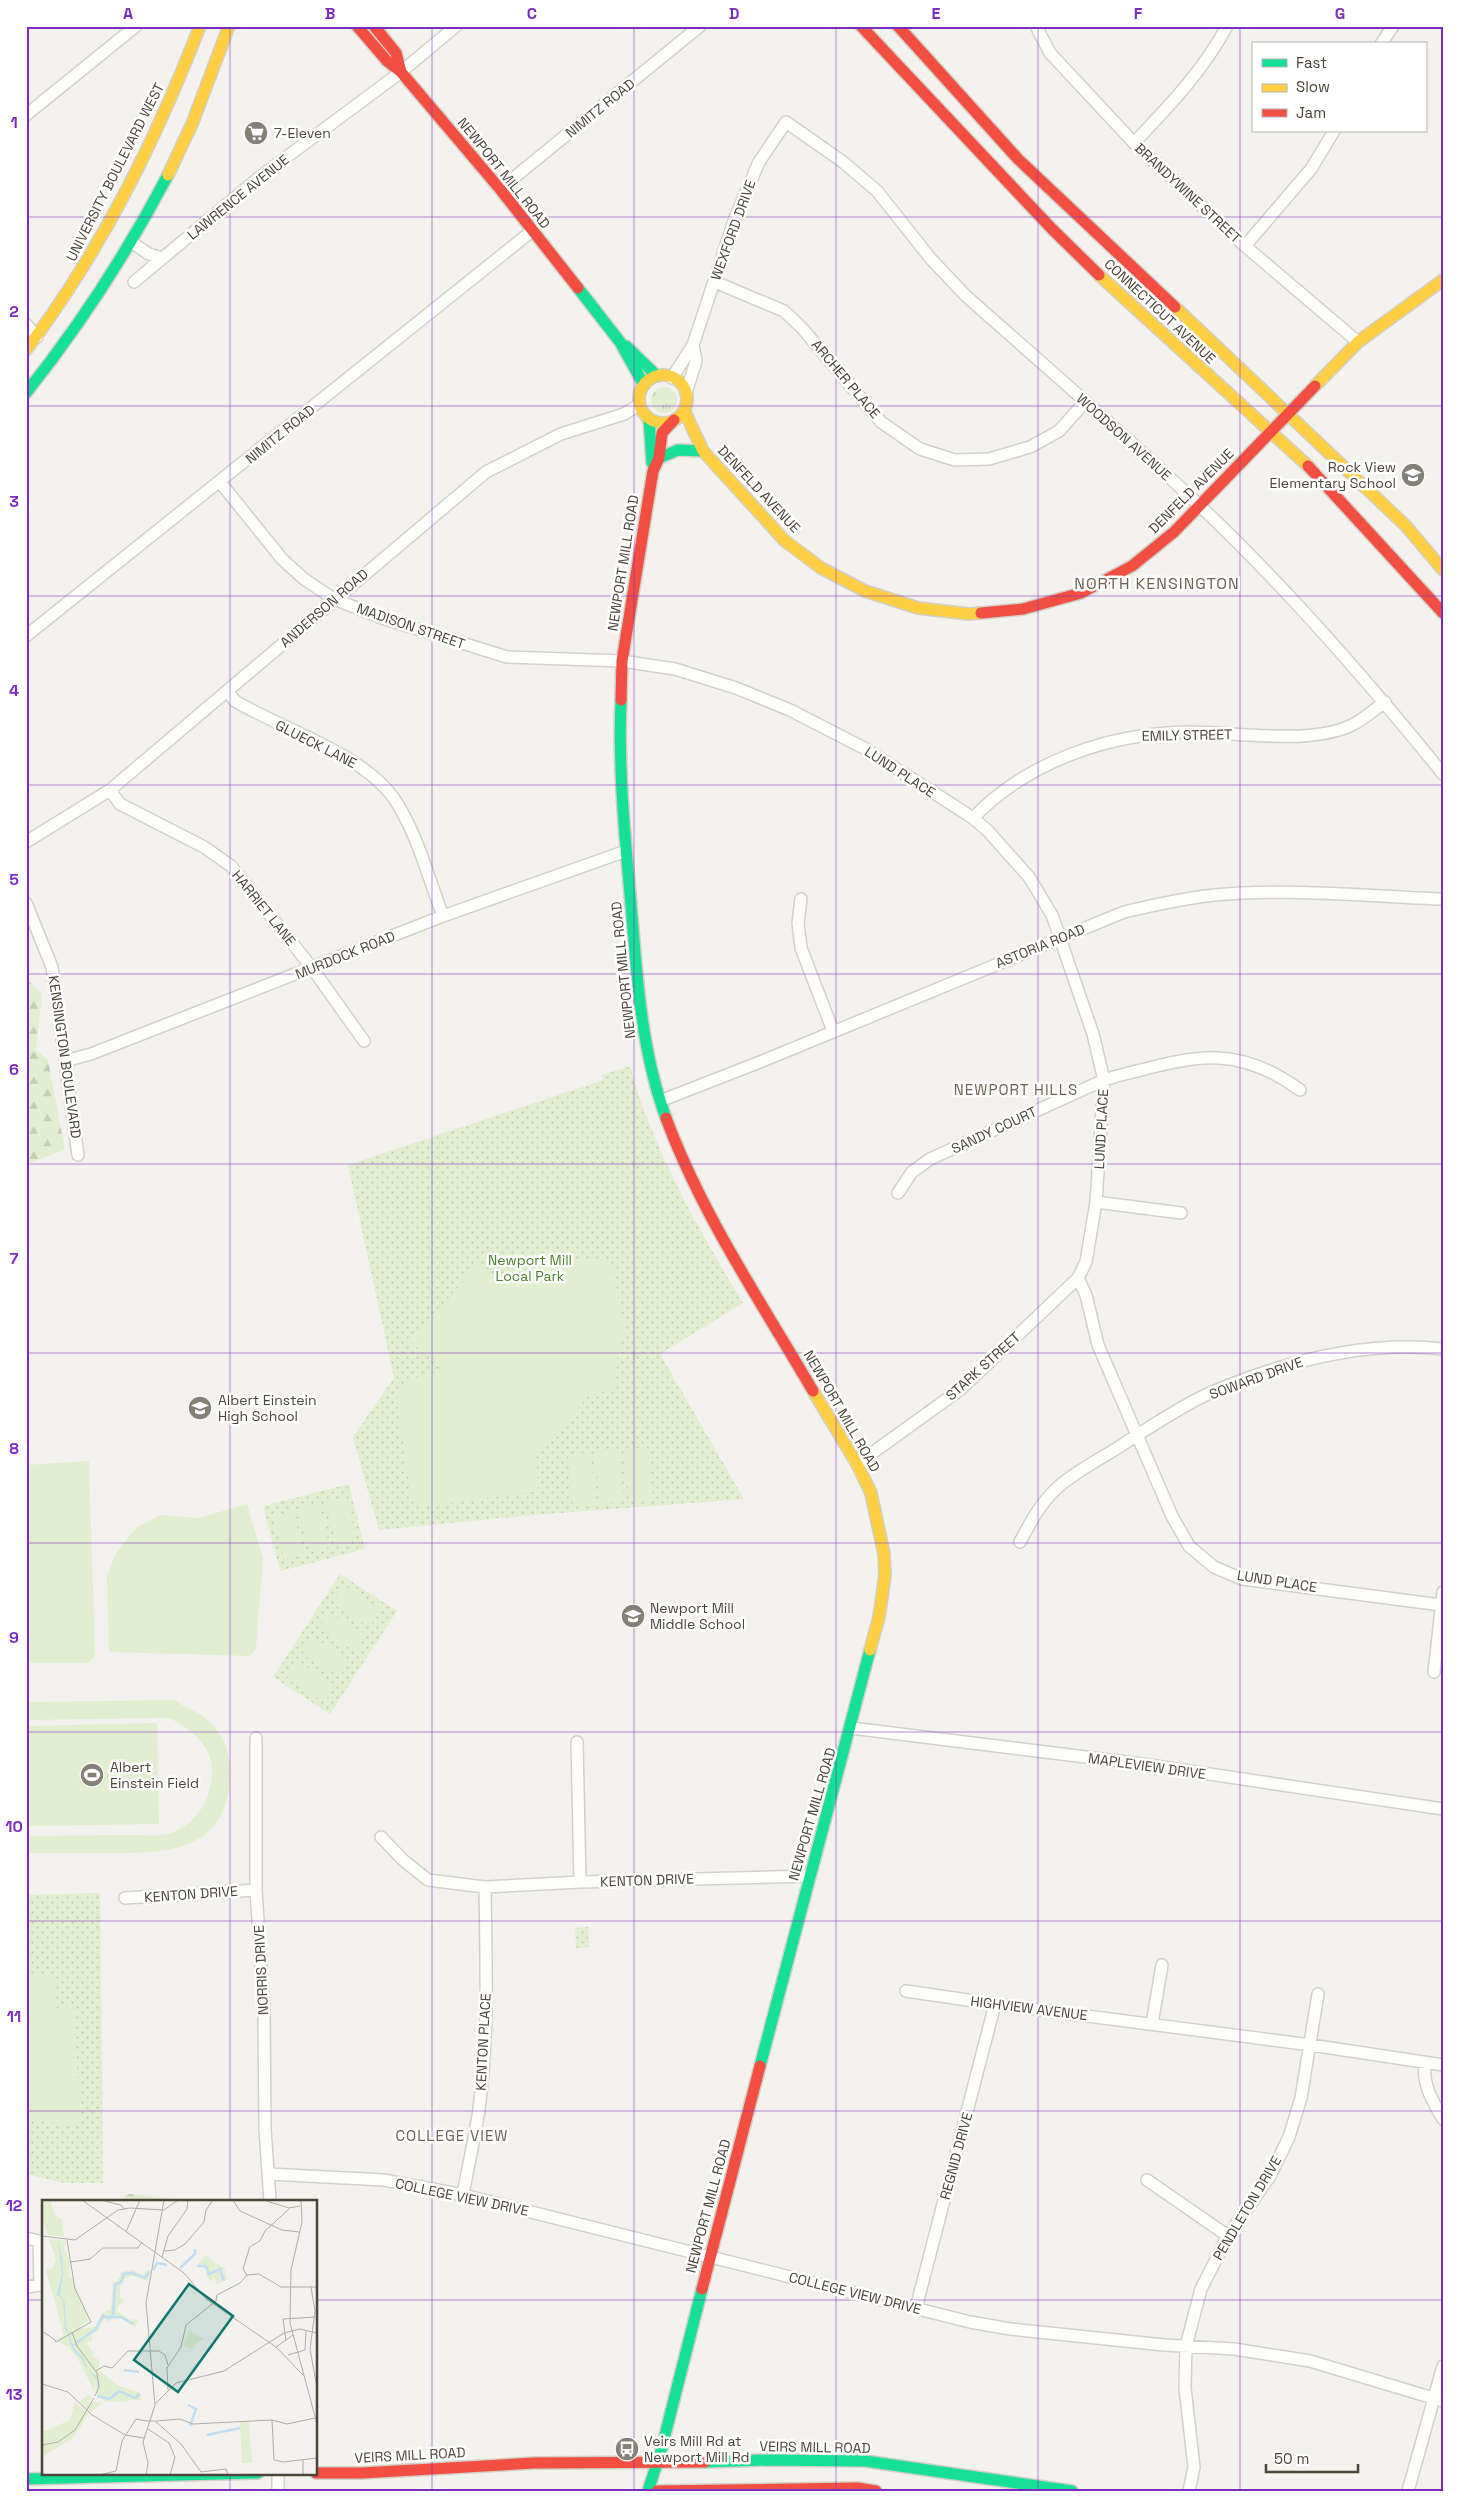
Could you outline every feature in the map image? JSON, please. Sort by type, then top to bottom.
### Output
[{"type":"street","points":[[26,115],[136,26]]},
{"type":"street","name":"UNIVERSITY BOULEVARD WEST","points":[[26,350],[37,337],[83,269],[121,201],[161,123],[200,26]]},
{"type":"street","points":[[26,393],[58,355],[112,276],[131,242],[176,159],[216,68],[229,26]]},
{"type":"street","name":"NEWPORT MILL ROAD","points":[[357,26],[387,61],[401,72],[500,190],[620,342],[644,385]]},
{"type":"street","name":"NEWPORT MILL ROAD","points":[[374,26],[396,53],[401,72]]},
{"type":"street","name":"LAWRENCE AVENUE","points":[[134,282],[261,176],[401,72],[456,26]]},
{"type":"street","name":"NIMITZ ROAD","points":[[500,190],[700,26]]},
{"type":"street","name":"CONNECTICUT AVENUE","points":[[861,26],[1052,229],[1125,300],[1271,431],[1341,498],[1443,613]]},
{"type":"street","points":[[870,36],[881,26]]},
{"type":"street","name":"CONNECTICUT AVENUE","points":[[898,26],[1018,159],[1406,526],[1443,570]]},
{"type":"street","points":[[1134,143],[1192,82],[1212,55],[1227,26]]},
{"type":"street","points":[[1382,42],[1393,26]]},
{"type":"street","name":"BRANDYWINE STREET","points":[[1037,28],[1050,53],[1134,143],[1245,246],[1358,342]]},
{"type":"street","name":"WEXFORD DRIVE","points":[[672,378],[694,345],[735,218],[759,162],[786,122]]},
{"type":"street","name":"WOODSON AVENUE","points":[[786,122],[843,162],[877,191],[931,259],[966,296],[1200,506],[1298,605],[1385,702],[1443,774]]},
{"type":"street","points":[[1245,246],[1311,169],[1333,132]]},
{"type":"street","name":"NIMITZ ROAD","points":[[26,636],[532,231]]},
{"type":"street","points":[[131,242],[149,254],[162,258]]},
{"type":"street","name":"DENFELD AVENUE","points":[[668,423],[681,428],[701,447],[785,541],[821,568],[865,592],[918,608],[970,614],[1023,609],[1081,593],[1132,566],[1174,532],[1358,342],[1443,280]]},
{"type":"street","name":"ARCHER PLACE","points":[[714,282],[784,311],[802,328],[881,422],[920,449],[954,460],[989,459],[1030,448],[1059,431],[1085,402]]},
{"type":"street","points":[[26,324],[37,337]]},
{"type":"street","name":"NEWPORT MILL ROAD","points":[[620,342],[634,351],[657,376]]},
{"type":"street","name":"WEXFORD DRIVE","points":[[686,393],[696,362],[694,345]]},
{"type":"street","points":[[657,376],[672,378],[678,381],[686,393],[684,410],[668,423],[649,419],[639,405],[640,391],[644,385],[657,376]]},
{"type":"street","name":"ANDERSON ROAD","points":[[26,842],[110,790],[228,692],[334,598],[486,472],[561,434],[624,414],[639,405]]},
{"type":"street","name":"DENFELD AVENUE","points":[[684,410],[695,430],[701,447]]},
{"type":"street","name":"NEWPORT MILL ROAD","points":[[648,2491],[658,2464],[710,2256],[851,1728],[879,1617],[885,1575],[884,1554],[878,1517],[871,1493],[857,1464],[712,1220],[682,1161],[660,1101],[642,1021],[626,851],[620,714],[622,661],[653,470],[649,419]]},
{"type":"street","name":"NEWPORT MILL ROAD","points":[[653,470],[659,458],[662,433],[668,423]]},
{"type":"street","points":[[659,458],[678,450],[701,447]]},
{"type":"street","name":"MADISON STREET","points":[[220,482],[282,559],[304,579],[334,598],[382,618],[507,657],[622,661]]},
{"type":"street","name":"LUND PLACE","points":[[622,661],[675,669],[736,688],[790,710],[864,748],[973,818],[988,831],[1029,877],[1052,914],[1061,937],[1093,1034],[1104,1080],[1096,1202],[1086,1262],[1078,1278],[1086,1295],[1098,1345],[1172,1516],[1189,1546],[1214,1567],[1242,1578],[1441,1605]]},
{"type":"street","name":"GLUECK LANE","points":[[228,692],[242,706],[343,756],[380,782],[393,798],[408,826],[443,916]]},
{"type":"street","name":"EMILY STREET","points":[[973,818],[988,802],[1036,770],[1083,750],[1138,735],[1189,732],[1316,735],[1354,724],[1385,702]]},
{"type":"street","name":"HARRIET LANE","points":[[110,790],[120,804],[204,847],[231,866],[312,968],[364,1041]]},
{"type":"street","name":"MURDOCK ROAD","points":[[65,1061],[91,1054],[443,916],[626,851]]},
{"type":"street","name":"ASTORIA ROAD","points":[[660,1101],[766,1060],[1124,912],[1215,895],[1292,893],[1443,898]]},
{"type":"street","points":[[801,899],[798,923],[801,948],[833,1031]]},
{"type":"street","name":"KENSINGTON BOULEVARD","points":[[26,903],[52,967],[78,1155]]},
{"type":"street","name":"SANDY COURT","points":[[898,1192],[912,1172],[930,1160],[1104,1080],[1203,1057],[1226,1058],[1246,1061],[1277,1073],[1300,1090]]},
{"type":"street","points":[[1096,1202],[1181,1213]]},
{"type":"street","name":"STARK STREET","points":[[857,1464],[961,1390],[1078,1278]]},
{"type":"street","name":"SOWARD DRIVE","points":[[1020,1542],[1032,1518],[1057,1488],[1138,1435],[1209,1394],[1284,1365],[1333,1354],[1375,1349],[1443,1349]]},
{"type":"street","points":[[1434,1672],[1443,1592]]},
{"type":"street","name":"MAPLEVIEW DRIVE","points":[[851,1728],[1142,1764],[1443,1809]]},
{"type":"street","name":"NORRIS DRIVE","points":[[256,1738],[256,1890],[264,2010],[265,2129],[270,2200]]},
{"type":"street","points":[[577,1742],[580,1882]]},
{"type":"street","name":"KENTON DRIVE","points":[[381,1837],[403,1860],[428,1880],[485,1887],[580,1882],[810,1876]]},
{"type":"street","name":"KENTON PLACE","points":[[463,2195],[479,2108],[484,2047],[486,1996],[485,1887]]},
{"type":"street","name":"KENTON DRIVE","points":[[125,1898],[256,1890]]},
{"type":"street","points":[[1152,2024],[1162,1965]]},
{"type":"street","name":"HIGHVIEW AVENUE","points":[[906,1990],[995,2004],[1311,2045],[1443,2065]]},
{"type":"street","points":[[1311,2045],[1318,1994]]},
{"type":"street","name":"REGNID DRIVE","points":[[916,2308],[995,2004]]},
{"type":"street","name":"PENDLETON DRIVE","points":[[1189,2491],[1194,2467],[1185,2388],[1186,2346],[1201,2289],[1228,2236],[1270,2176],[1289,2137],[1301,2098],[1311,2045]]},
{"type":"street","points":[[1425,2063],[1423,2077],[1431,2100],[1443,2118]]},
{"type":"street","name":"COLLEGE VIEW DRIVE","points":[[269,2174],[384,2180],[463,2195],[970,2322],[1010,2329],[1164,2345],[1234,2349],[1310,2361],[1439,2400]]},
{"type":"street","points":[[1147,2180],[1228,2236]]},
{"type":"street","points":[[26,2238],[39,2241],[40,2285],[26,2287]]},
{"type":"street","points":[[1408,2491],[1439,2400],[1443,2366]]},
{"type":"street","name":"VEIRS MILL ROAD","points":[[318,2473],[362,2473],[534,2463],[658,2464],[766,2460],[865,2461],[1072,2491]]},
{"type":"street","points":[[26,2480],[225,2474]]},
{"type":"street","points":[[278,2474],[278,2491]]},
{"type":"street","points":[[657,2491],[848,2488],[876,2491]]},
{"type":"green space","points":[[664,387],[673,391],[677,400],[673,409],[664,413],[655,409],[651,400],[655,391]]},
{"type":"green space","points":[[26,978],[42,994],[36,1050],[48,1060],[65,1150],[26,1164]]},
{"type":"green space","name":"Newport Mill Local Park","points":[[630,1066],[640,1098],[664,1159],[693,1217],[743,1303],[660,1354],[744,1499],[534,1515],[379,1530],[353,1437],[394,1378],[348,1165],[603,1080],[602,1075]]},
{"type":"green space","points":[[525,1258],[607,1260],[612,1269],[625,1330],[618,1353],[615,1389],[588,1396],[538,1453],[536,1451],[538,1491],[420,1507],[411,1500],[397,1398],[417,1378],[429,1373],[446,1372],[410,1341],[478,1265],[497,1281]]},
{"type":"green space","points":[[647,1447],[653,1499],[629,1502],[624,1449]]},
{"type":"green space","points":[[619,1450],[624,1502],[600,1504],[595,1452]]},
{"type":"green space","points":[[591,1452],[596,1505],[573,1507],[568,1455]]},
{"type":"green space","points":[[89,1461],[95,1655],[89,1663],[26,1663],[26,1465]]},
{"type":"green space","points":[[349,1484],[365,1549],[280,1571],[263,1506]]},
{"type":"green space","points":[[346,1497],[357,1540],[337,1545],[325,1502]]},
{"type":"green space","points":[[247,1504],[263,1559],[256,1648],[250,1656],[109,1652],[107,1576],[116,1553],[136,1528],[160,1515],[199,1518]]},
{"type":"green space","points":[[319,1504],[330,1547],[310,1552],[298,1509]]},
{"type":"green space","points":[[293,1511],[304,1554],[284,1559],[273,1516]]},
{"type":"green space","points":[[340,1574],[397,1611],[330,1714],[273,1677]]},
{"type":"green space","points":[[344,1586],[381,1609],[370,1627],[333,1604]]},
{"type":"green space","points":[[329,1612],[366,1634],[356,1652],[318,1629]]},
{"type":"green space","points":[[313,1637],[350,1660],[340,1677],[302,1654]]},
{"type":"green space","points":[[298,1662],[335,1685],[325,1702],[287,1679]]},
{"type":"green space","points":[[176,1700],[208,1720],[223,1739],[226,1747],[230,1763],[229,1789],[223,1811],[213,1827],[200,1838],[184,1846],[166,1850],[126,1853],[26,1853],[26,1836],[156,1835],[171,1833],[181,1829],[202,1808],[209,1790],[212,1770],[211,1761],[204,1745],[192,1732],[169,1718],[26,1720],[26,1702]]},
{"type":"green space","name":"Albert Einstein Field","points":[[157,1723],[159,1824],[26,1826],[26,1726]]},
{"type":"green space","points":[[100,1893],[103,2183],[65,2183],[26,2174],[26,1895]]},
{"type":"green space","points":[[588,1927],[589,1947],[576,1948],[575,1928]]},
{"type":"green space","points":[[54,1974],[57,2009],[74,2006],[80,2120],[74,2126],[26,2119],[26,1977]]},
{"type":"green space","points":[[129,2194],[183,2200],[120,2200]]},
{"type":"traffic: fast","points":[[26,393],[66,341],[120,260],[168,175]]},
{"type":"traffic: fast","points":[[578,288],[620,342],[644,385]]},
{"type":"traffic: fast","points":[[626,346],[657,376]]},
{"type":"traffic: fast","points":[[649,419],[652,463]]},
{"type":"traffic: fast","points":[[659,458],[678,450],[703,451]]},
{"type":"traffic: fast","points":[[621,700],[620,751],[626,854],[638,986],[651,1066],[666,1118]]},
{"type":"traffic: fast","points":[[760,2066],[870,1650]]},
{"type":"traffic: fast","points":[[648,2491],[661,2451],[702,2289]]},
{"type":"traffic: fast","points":[[705,2462],[766,2460],[865,2461],[1072,2491]]},
{"type":"traffic: fast","points":[[26,2479],[219,2474]]},
{"type":"traffic: slow","points":[[26,350],[53,312],[102,235],[145,153],[200,26]]},
{"type":"traffic: slow","points":[[168,175],[192,124],[229,26]]},
{"type":"traffic: slow","points":[[1099,275],[1308,466]]},
{"type":"traffic: slow","points":[[1315,386],[1358,342],[1443,280]]},
{"type":"traffic: slow","points":[[1175,307],[1406,526],[1443,570]]},
{"type":"traffic: slow","points":[[663,375],[672,377],[680,382],[685,390],[687,399],[685,408],[680,416],[672,421],[663,423],[654,421],[646,416],[641,408],[639,399],[641,390],[646,382],[654,377],[663,375]]},
{"type":"traffic: slow","points":[[684,410],[703,451],[785,541],[821,568],[865,591],[918,608],[969,614],[981,613]]},
{"type":"traffic: slow","points":[[813,1391],[857,1464],[871,1493],[884,1554],[885,1575],[879,1617],[870,1650]]},
{"type":"traffic: jam","points":[[357,26],[387,61],[401,72],[500,189],[578,288]]},
{"type":"traffic: jam","points":[[374,26],[396,53],[401,72]]},
{"type":"traffic: jam","points":[[861,26],[1052,229],[1099,275]]},
{"type":"traffic: jam","points":[[898,26],[1018,159],[1175,307]]},
{"type":"traffic: jam","points":[[981,613],[1023,609],[1081,593],[1132,566],[1174,532],[1315,386]]},
{"type":"traffic: jam","points":[[621,700],[622,661],[653,471],[659,458],[662,433],[674,420]]},
{"type":"traffic: jam","points":[[1308,466],[1443,613]]},
{"type":"traffic: jam","points":[[666,1118],[697,1189],[715,1224],[813,1391]]},
{"type":"traffic: jam","points":[[702,2289],[760,2066]]},
{"type":"traffic: jam","points":[[318,2473],[362,2473],[534,2463],[705,2462]]},
{"type":"traffic: jam","points":[[657,2491],[857,2488],[876,2491]]},
{"type":"place","name":"7-Eleven","points":[[256,133]]},
{"type":"place","name":"Rock View Elementary School","points":[[1413,475]]},
{"type":"place","name":"Albert Einstein High School","points":[[200,1408]]},
{"type":"place","name":"Newport Mill Middle School","points":[[633,1616]]},
{"type":"place","name":"Albert Einstein Field","points":[[92,1775]]},
{"type":"place","name":"Veirs Mill Rd at Newport Mill Rd","points":[[627,2449]]},
{"type":"district","name":"NORTH KENSINGTON","points":[[1157,583]]},
{"type":"district","name":"NEWPORT HILLS","points":[[1016,1090]]},
{"type":"district","name":"COLLEGE VIEW","points":[[452,2136]]}]
